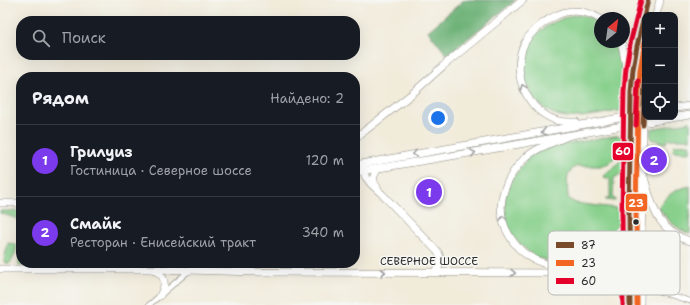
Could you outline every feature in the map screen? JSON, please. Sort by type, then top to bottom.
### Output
[{"type":"main road","points":[[360,134],[523,0]]},
{"type":"main road","points":[[630,110],[634,61],[638,36],[648,0]]},
{"type":"main road","points":[[657,12],[660,1]]},
{"type":"main road","points":[[594,15],[570,11],[557,15],[538,27],[529,36],[522,47],[519,70],[524,91],[539,111],[556,120],[566,122],[606,121]]},
{"type":"main road","points":[[622,48],[631,92]]},
{"type":"main road","points":[[678,108],[690,106]]},
{"type":"main road","points":[[360,169],[364,167],[606,121],[642,111]]},
{"type":"main road","points":[[360,166],[379,168],[689,115]]},
{"type":"main road","points":[[641,231],[643,129]]},
{"type":"main road","points":[[629,231],[631,131]]},
{"type":"main road","points":[[548,264],[530,257],[520,250],[512,240],[504,227],[501,198],[507,183],[522,160],[533,152],[568,136]]},
{"type":"main road","points":[[364,167],[365,176],[370,184],[382,194],[438,252],[441,262],[434,272]]},
{"type":"main road","points":[[379,168],[373,181],[382,194]]},
{"type":"main road","points":[[642,168],[655,213],[670,231]]},
{"type":"main road","points":[[0,203],[16,203]]},
{"type":"main road","points":[[619,231],[629,207]]},
{"type":"main road","points":[[680,237],[690,241]]},
{"type":"main road","points":[[152,269],[161,274],[164,281],[163,290],[160,296]]},
{"type":"main road","name":"СЕВЕРНОЕ ШОССЕ","points":[[0,270],[152,269],[270,272],[548,273]]},
{"type":"main road","name":"СЕВЕРНОЕ ШОССЕ","points":[[625,295],[629,305]]},
{"type":"street","points":[[149,305],[190,270]]},
{"type":"street","points":[[671,295],[690,301]]},
{"type":"green space","points":[[464,0],[516,0],[447,55],[428,31]]},
{"type":"green space","points":[[573,15],[580,15],[594,19],[594,48],[618,48],[624,84],[624,110],[583,117],[560,116],[541,106],[534,97],[528,88],[524,77],[524,55],[528,45],[536,34],[560,20]]},
{"type":"green space","points":[[690,122],[690,139],[668,139],[666,143],[651,139],[650,129]]},
{"type":"green space","points":[[625,134],[623,149],[609,163],[601,166],[577,166],[570,173],[567,180],[568,197],[575,203],[623,209],[624,215],[615,231],[548,231],[548,261],[538,258],[530,253],[515,239],[509,229],[506,219],[505,198],[513,177],[528,158],[541,150],[555,146]]},
{"type":"green space","points":[[690,144],[690,152],[673,151],[674,145]]},
{"type":"green space","points":[[626,156],[624,200],[620,202],[620,199],[622,198],[622,178],[619,175],[614,178],[613,198],[615,201],[606,200],[606,198],[610,198],[610,178],[605,178],[603,176]]},
{"type":"green space","points":[[690,186],[690,234],[672,223],[658,207],[672,193]]},
{"type":"green space","points":[[0,211],[16,211],[16,218],[0,213]]},
{"type":"green space","points":[[8,243],[16,244],[15,255],[9,264],[4,262]]},
{"type":"transit line","name":"60","points":[[622,231],[624,91],[630,44],[641,0]]},
{"type":"transit line","name":"87","points":[[629,231],[631,92],[637,46],[648,0]]},
{"type":"transit line","name":"23","points":[[636,231],[638,100],[640,70],[644,48]]},
{"type":"transit line","name":"60","points":[[636,125],[638,81]]},
{"type":"transit line","name":"87","points":[[643,125],[645,84]]},
{"type":"transit line","name":"60","points":[[623,295],[623,305]]},
{"type":"transit line","name":"87","points":[[630,295],[630,305]]},
{"type":"transit line","name":"23","points":[[637,295],[637,305]]},
{"type":"place","name":"Смайк","points":[[654,160]]},
{"type":"place","name":"Грилуиз","points":[[429,192]]}]
